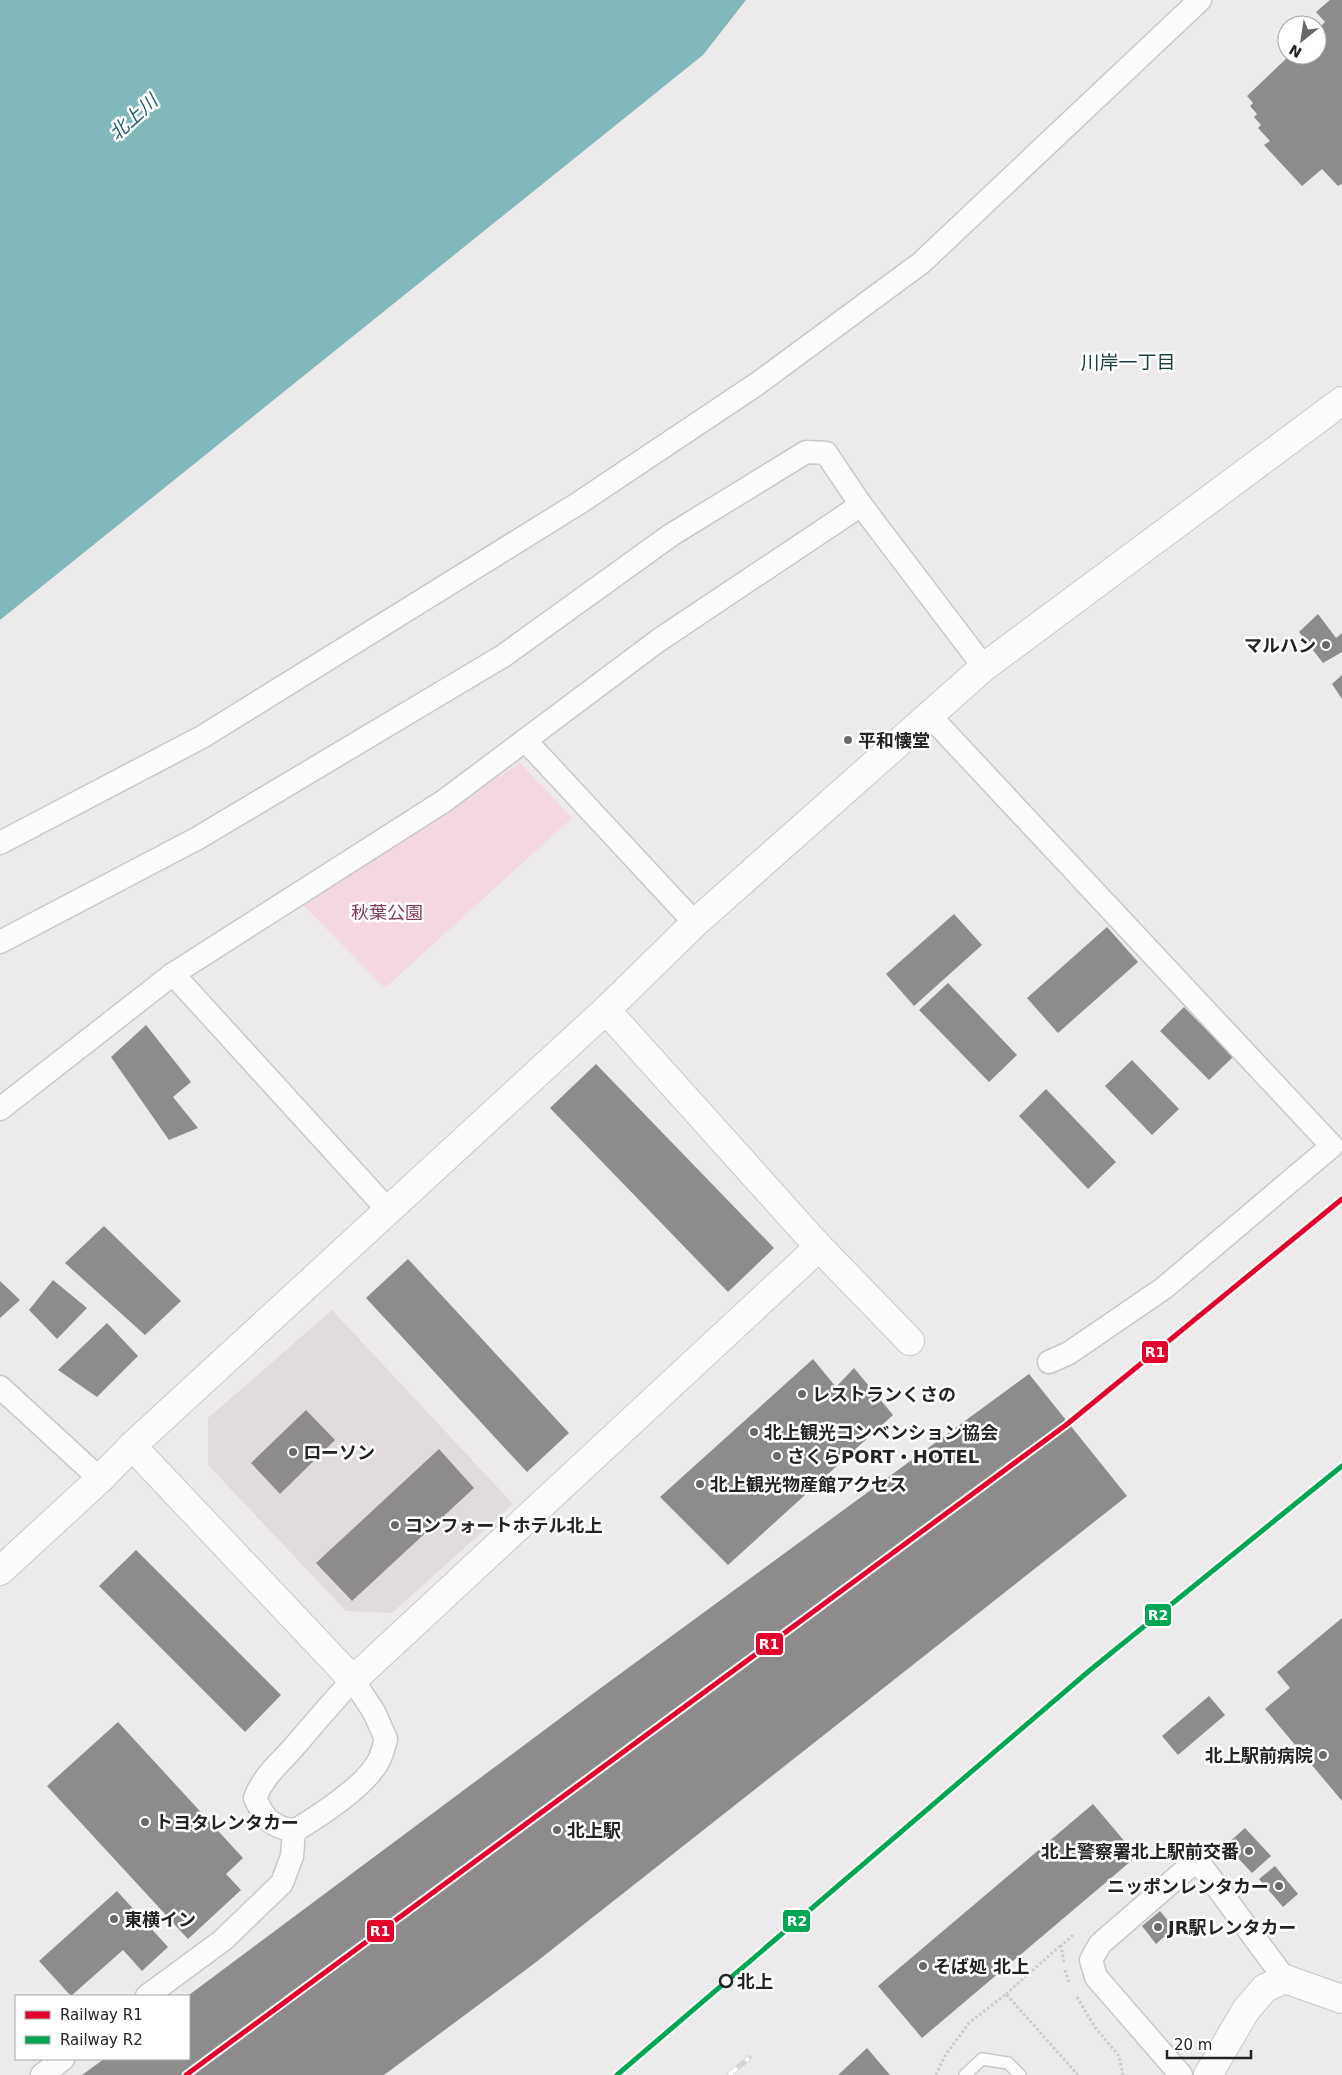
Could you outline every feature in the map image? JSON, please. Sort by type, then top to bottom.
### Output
[{"type":"street","points":[[0,843],[202,737],[579,503],[757,384],[921,263],[1200,0]]},
{"type":"street","points":[[0,1571],[100,1479],[132,1446],[606,1010],[694,923],[984,667],[1342,401]]},
{"type":"street","points":[[0,942],[198,838],[503,656],[671,534],[806,452],[826,453],[860,504],[984,667]]},
{"type":"street","points":[[0,1109],[173,974],[444,801],[659,640],[860,504]]},
{"type":"street","points":[[930,716],[1332,1146],[1164,1288],[1069,1353],[1049,1362]]},
{"type":"street","points":[[525,740],[694,923]]},
{"type":"street","points":[[173,974],[388,1210]]},
{"type":"street","points":[[606,1010],[819,1247],[910,1341]]},
{"type":"street","points":[[132,1446],[353,1680],[374,1712],[386,1739],[380,1760],[362,1781],[324,1814],[294,1831],[276,1827],[262,1814],[255,1798],[260,1783],[298,1742],[324,1710],[353,1680],[819,1247]]},
{"type":"street","points":[[0,1386],[100,1479]]},
{"type":"street","points":[[148,1995],[223,1940],[282,1883],[292,1856],[294,1831]]},
{"type":"street","points":[[1181,2075],[1096,1977],[1091,1960],[1100,1944],[1197,1860],[1285,1980],[1342,1999]]},
{"type":"street","points":[[1208,2075],[1246,2010],[1265,1988],[1285,1980]]},
{"type":"street","points":[[42,2075],[62,2060]]},
{"type":"lane","points":[[965,2075],[982,2060],[1008,2063],[1020,2075]]},
{"type":"path","points":[[936,2075],[946,2054],[969,2023],[1006,1994],[1061,1946]]},
{"type":"path","points":[[1006,1994],[1078,2075]]},
{"type":"shaded area","points":[[332,1310],[513,1504],[392,1613],[346,1611],[208,1465],[208,1418]]},
{"type":"green space","name":"秋葉公園","points":[[520,763],[572,818],[385,988],[301,903]]},
{"type":"water","name":"北上川","points":[[0,0],[746,0],[703,55],[0,620]]},
{"type":"building","points":[[1330,0],[1342,0],[1342,185],[1338,186],[1322,169],[1302,186],[1264,145],[1270,141],[1258,128],[1261,125],[1254,117],[1257,114],[1250,106],[1253,103],[1247,96],[1280,65],[1327,65],[1327,15],[1319,15],[1316,12]]},
{"type":"building","name":"マルハン","points":[[1318,614],[1336,638],[1342,633],[1342,652],[1323,663],[1299,632]]},
{"type":"building","name":"マルハン","points":[[1342,675],[1342,699],[1332,684]]},
{"type":"building","points":[[954,914],[982,945],[914,1006],[886,974]]},
{"type":"building","points":[[1107,927],[1138,962],[1058,1033],[1027,998]]},
{"type":"building","points":[[948,983],[1017,1055],[989,1082],[919,1010]]},
{"type":"building","points":[[1184,1007],[1233,1057],[1209,1080],[1160,1031]]},
{"type":"building","points":[[146,1025],[191,1082],[173,1097],[198,1128],[169,1140],[111,1057]]},
{"type":"building","points":[[1132,1060],[1179,1109],[1152,1135],[1105,1086]]},
{"type":"building","points":[[596,1064],[774,1248],[728,1292],[550,1108]]},
{"type":"building","points":[[1046,1089],[1116,1162],[1088,1189],[1019,1116]]},
{"type":"building","points":[[104,1226],[181,1301],[145,1335],[65,1263]]},
{"type":"building","points":[[408,1259],[569,1433],[527,1472],[366,1298]]},
{"type":"building","points":[[53,1280],[87,1308],[57,1339],[29,1310]]},
{"type":"building","points":[[0,1281],[20,1300],[0,1318]]},
{"type":"building","points":[[107,1323],[138,1356],[97,1397],[58,1370]]},
{"type":"building","name":"さくらPORT・HOTEL","points":[[813,1359],[836,1387],[854,1368],[893,1415],[728,1565],[660,1497]]},
{"type":"building","name":"北上駅","points":[[1029,1374],[1127,1496],[531,1966],[384,2075],[82,2075],[103,2060],[190,2060],[189,1995],[594,1693]]},
{"type":"building","name":"ローソン","points":[[306,1410],[335,1440],[280,1494],[251,1463]]},
{"type":"building","name":"コンフォートホテル北上","points":[[439,1449],[474,1488],[352,1601],[316,1563]]},
{"type":"building","points":[[136,1550],[281,1695],[245,1732],[99,1586]]},
{"type":"building","name":"北上駅前病院","points":[[1342,1618],[1342,1801],[1265,1709],[1290,1688],[1277,1672]]},
{"type":"building","points":[[1209,1696],[1225,1715],[1178,1755],[1162,1736]]},
{"type":"building","name":"トヨタレンタカー","points":[[118,1722],[243,1858],[226,1874],[241,1890],[188,1939],[47,1786]]},
{"type":"building","points":[[1093,1804],[1137,1856],[922,2038],[878,1986]]},
{"type":"building","name":"北上警察署北上駅前交番","points":[[1245,1828],[1271,1856],[1252,1873],[1226,1845]]},
{"type":"building","name":"ニッポンレンタカー","points":[[1275,1866],[1298,1894],[1283,1907],[1259,1879]]},
{"type":"building","name":"東横イン","points":[[117,1891],[168,1947],[142,1971],[123,1950],[72,1995],[39,1961]]},
{"type":"building","name":"JR駅レンタカー","points":[[1160,1911],[1174,1928],[1156,1944],[1142,1926]]},
{"type":"building","points":[[867,2048],[890,2075],[838,2075]]},
{"type":"railway","points":[[729,2075],[749,2058]]},
{"type":"rail line","name":"R1","points":[[186,2075],[1066,1425],[1342,1199]]},
{"type":"rail line","name":"R2","points":[[617,2075],[1089,1671],[1342,1466]]},
{"type":"place","name":"マルハン","points":[[1326,645]]},
{"type":"place","name":"平和懐堂","points":[[848,740]]},
{"type":"place","name":"レストランくさの","points":[[802,1394]]},
{"type":"place","name":"北上観光コンベンション協会","points":[[754,1432]]},
{"type":"place","name":"ローソン","points":[[293,1452]]},
{"type":"place","name":"さくらPORT・HOTEL","points":[[777,1456]]},
{"type":"place","name":"北上観光物産館アクセス","points":[[700,1484]]},
{"type":"place","name":"コンフォートホテル北上","points":[[395,1525]]},
{"type":"place","name":"北上駅前病院","points":[[1323,1755]]},
{"type":"place","name":"トヨタレンタカー","points":[[145,1822]]},
{"type":"place","name":"北上駅","points":[[557,1830]]},
{"type":"place","name":"北上警察署北上駅前交番","points":[[1249,1851]]},
{"type":"place","name":"ニッポンレンタカー","points":[[1279,1886]]},
{"type":"place","name":"東横イン","points":[[114,1919]]},
{"type":"place","name":"JR駅レンタカー","points":[[1158,1927]]},
{"type":"place","name":"そば処 北上","points":[[923,1966]]},
{"type":"place","name":"北上","points":[[726,1981]]},
{"type":"district","name":"川岸一丁目","points":[[1128,362]]}]
